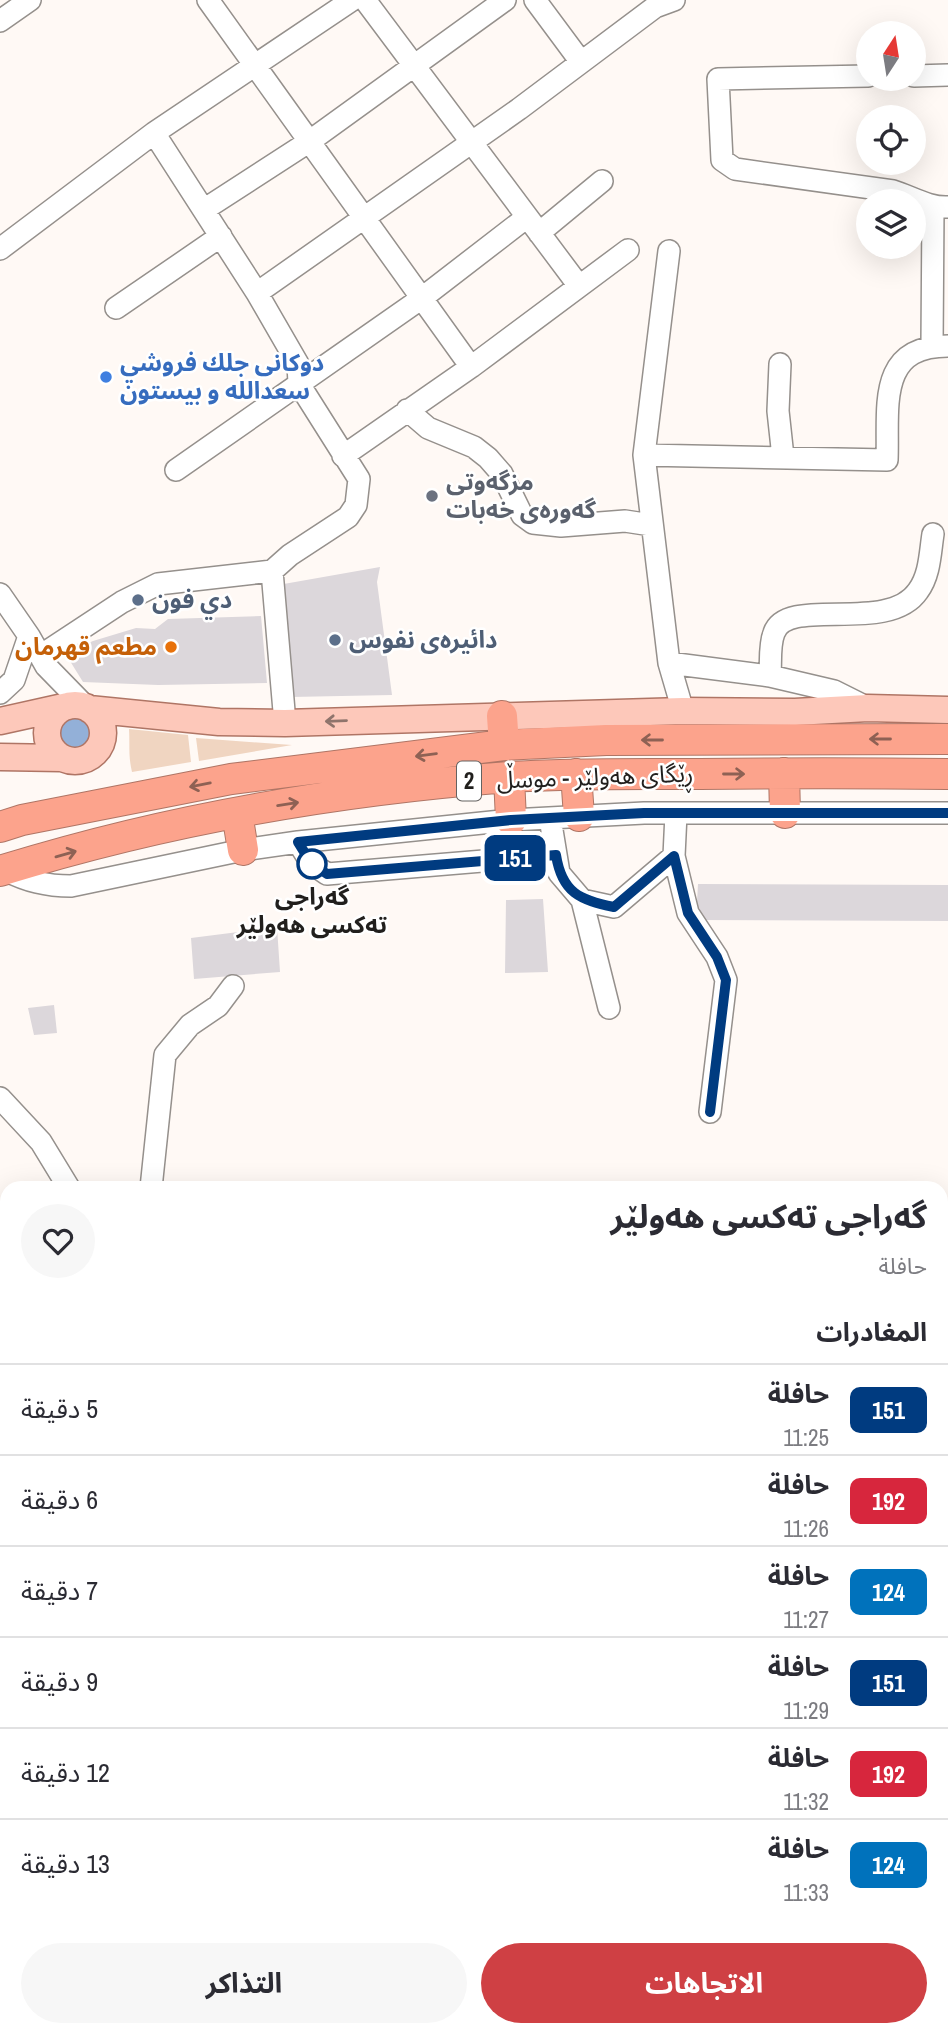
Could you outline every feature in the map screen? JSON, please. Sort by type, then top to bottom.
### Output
[{"type":"highway","name":"ڕێگای هەولێر - موسڵ","points":[[11,823],[231,779],[503,731],[606,740],[796,726],[948,739]]},
{"type":"highway","name":"ڕێگای هەولێر - موسڵ","points":[[11,868],[135,834],[237,813],[358,793],[509,777],[576,774],[948,774]]},
{"type":"highway","points":[[565,817],[576,774]]},
{"type":"highway","points":[[784,774],[785,813]]},
{"type":"highway","points":[[509,777],[511,820]]},
{"type":"highway","points":[[237,813],[243,850]]},
{"type":"highway","points":[[11,823],[11,868]]},
{"type":"main road","points":[[61,758],[51,747],[47,733],[55,714],[81,708]]},
{"type":"main road","points":[[0,757],[83,761],[100,747],[103,726],[81,708]]},
{"type":"main road","points":[[0,721],[81,708],[219,722],[503,731],[683,711],[796,726],[868,708],[948,710]]},
{"type":"street","points":[[0,21],[30,0]]},
{"type":"street","points":[[208,0],[471,367]]},
{"type":"street","points":[[0,249],[154,133],[352,0]]},
{"type":"street","points":[[365,0],[579,286]]},
{"type":"street","points":[[205,209],[310,141],[505,0]]},
{"type":"street","points":[[535,0],[581,62]]},
{"type":"street","points":[[257,293],[365,219],[655,7],[674,0]]},
{"type":"street","points":[[926,76],[948,75]]},
{"type":"street","points":[[645,455],[887,460],[890,380],[899,363],[940,346],[941,207],[893,191],[735,169],[722,160],[718,79],[856,76]]},
{"type":"street","points":[[40,656],[122,602],[159,584],[272,571],[290,555],[348,517],[356,505],[359,478],[299,384],[298,364],[205,209],[154,133]]},
{"type":"street","points":[[176,470],[422,298],[601,181]]},
{"type":"street","points":[[116,308],[221,236]]},
{"type":"street","points":[[343,456],[471,367],[628,250]]},
{"type":"street","points":[[669,251],[645,455],[669,663],[683,711]]},
{"type":"street","points":[[780,364],[778,411],[783,457]]},
{"type":"street","points":[[407,410],[428,428],[474,447],[488,458],[502,474],[522,515],[533,523],[561,526],[625,521],[651,525]]},
{"type":"street","points":[[770,677],[774,633],[781,622],[796,615],[853,616],[881,613],[903,605],[918,592],[927,571],[933,534]]},
{"type":"street","points":[[272,571],[285,723]]},
{"type":"street","points":[[0,594],[46,666],[81,708]]},
{"type":"street","points":[[5,684],[29,636]]},
{"type":"street","points":[[669,663],[770,677],[834,691],[868,708]]},
{"type":"street","points":[[11,868],[26,880],[48,886],[71,886],[243,850],[511,820],[676,814],[948,813]]},
{"type":"street","points":[[676,814],[674,856],[688,913],[717,957],[726,980],[710,1112]]},
{"type":"street","points":[[565,817],[556,855],[559,873],[582,901],[609,1008]]},
{"type":"street","points":[[298,842],[311,863],[327,874],[556,855]]},
{"type":"street","points":[[582,901],[614,907],[674,856]]},
{"type":"street","points":[[152,1181],[165,1055],[190,1025],[218,1006],[233,986]]},
{"type":"street","points":[[0,1098],[41,1142],[65,1181]]},
{"type":"shaded area","points":[[129,729],[188,735],[191,762],[132,772]]},
{"type":"shaded area","points":[[196,738],[292,745],[199,761]]},
{"type":"water","points":[[75,714],[90,720],[96,735],[90,750],[75,756],[60,750],[54,735],[60,720]]},
{"type":"building","name":"دائیرەی نفوس","points":[[380,567],[377,582],[392,695],[291,697],[278,585]]},
{"type":"building","name":"مطعم قهرمان","points":[[261,616],[267,683],[158,685],[83,682],[65,653],[136,628],[155,629],[168,619]]},
{"type":"building","points":[[698,884],[948,885],[948,921],[696,920]]},
{"type":"building","points":[[543,899],[548,972],[505,973],[506,900]]},
{"type":"building","points":[[277,927],[280,972],[194,979],[191,938]]},
{"type":"building","points":[[54,1005],[57,1033],[34,1035],[28,1008]]},
{"type":"bus line","name":"151","points":[[710,1112],[726,980],[717,957],[688,913],[674,856],[614,907],[582,901],[559,873],[556,855],[327,874],[311,863],[298,842],[511,820],[644,813],[948,813]]},
{"type":"place","name":"دوكانى جلك فروشي سعدالله و بيستون","points":[[106,377]]},
{"type":"place","name":"مزگەوتى گەورەى خەبات","points":[[432,496]]},
{"type":"place","name":"دي فون","points":[[138,600]]},
{"type":"place","name":"دائیرەی نفوس","points":[[335,640]]},
{"type":"place","name":"مطعم قهرمان","points":[[171,647]]},
{"type":"place","name":"گەراجی تەکسی هەولێر","points":[[312,864]]}]
